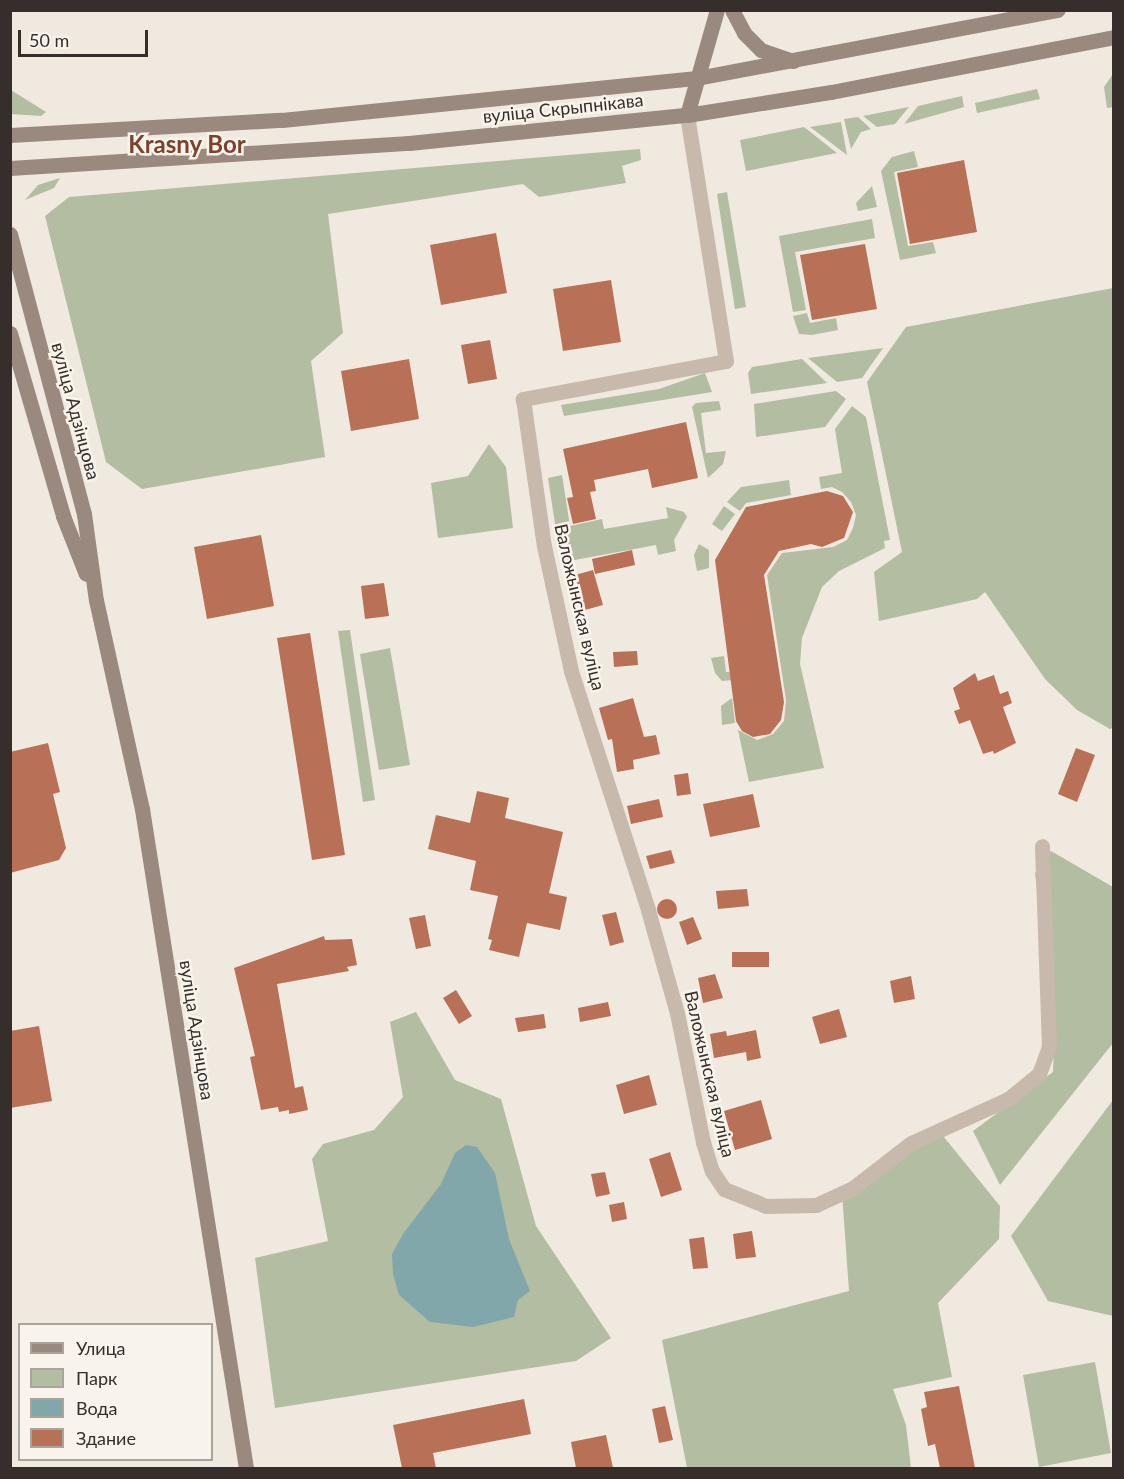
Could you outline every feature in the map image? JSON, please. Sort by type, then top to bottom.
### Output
[{"type":"main road","points":[[687,115],[717,10]]},
{"type":"main road","points":[[732,10],[744,33],[761,50],[793,61]]},
{"type":"main road","name":"вуліца Скрыпнікава","points":[[10,135],[282,120],[697,78],[1058,10]]},
{"type":"main road","name":"вуліца Скрыпнікава","points":[[10,168],[409,143],[687,115],[831,92],[1113,37]]},
{"type":"main road","name":"вуліца Адзінцова","points":[[10,234],[84,514],[96,600],[142,809],[246,1468]]},
{"type":"main road","name":"вуліца Адзінцова","points":[[10,333],[63,516],[96,600]]},
{"type":"street","name":"Валожынская вуліца","points":[[687,115],[726,361],[523,399],[544,546],[571,671],[648,910],[676,1012],[703,1142],[712,1171],[724,1189],[766,1206],[816,1205],[853,1188],[911,1143],[1008,1099],[1039,1074],[1049,1047],[1042,846]]},
{"type":"green space","points":[[1113,74],[1113,107],[1107,108],[1104,87]]},
{"type":"green space","points":[[1037,89],[1040,99],[977,113],[975,103]]},
{"type":"green space","points":[[10,90],[46,112],[41,116],[11,114]]},
{"type":"green space","points":[[962,96],[964,107],[904,124],[918,106]]},
{"type":"green space","points":[[909,107],[895,124],[877,127],[863,116]]},
{"type":"green space","points":[[858,117],[871,129],[861,132],[851,149],[844,119]]},
{"type":"green space","points":[[841,122],[847,155],[810,127]]},
{"type":"green space","points":[[804,127],[837,153],[746,171],[740,140]]},
{"type":"green space","points":[[640,149],[641,160],[622,166],[626,183],[539,197],[523,184],[328,214],[343,333],[311,361],[325,457],[142,489],[106,462],[45,216],[69,197]]},
{"type":"green space","points":[[914,151],[918,167],[894,172],[908,246],[933,242],[936,253],[900,260],[881,171],[892,157]]},
{"type":"green space","points":[[60,178],[54,188],[25,200],[38,185]]},
{"type":"green space","points":[[872,186],[877,207],[858,211],[856,203]]},
{"type":"green space","points":[[727,192],[746,307],[735,309],[717,194]]},
{"type":"green space","points":[[872,219],[875,238],[795,252],[806,310],[793,312],[779,236]]},
{"type":"green space","points":[[1113,288],[1114,727],[1110,729],[1077,710],[1045,679],[985,592],[977,599],[879,621],[874,572],[902,552],[867,382],[906,327]]},
{"type":"green space","points":[[807,313],[810,323],[836,318],[838,330],[812,335],[799,334],[793,316]]},
{"type":"green space","points":[[883,348],[862,378],[837,382],[808,358]]},
{"type":"green space","points":[[802,359],[827,383],[751,394],[748,373],[752,367]]},
{"type":"green space","points":[[705,373],[712,392],[564,416],[561,405],[659,389]]},
{"type":"green space","points":[[836,391],[846,399],[825,427],[756,437],[754,404]]},
{"type":"green space","points":[[719,401],[721,410],[701,413],[706,453],[726,451],[723,464],[708,478],[692,407],[696,403]]},
{"type":"green space","points":[[852,406],[866,417],[890,540],[884,541],[885,548],[839,571],[822,587],[802,638],[800,664],[824,768],[749,782],[738,730],[757,740],[773,734],[784,721],[786,700],[767,575],[782,553],[833,547],[847,540],[856,515],[851,502],[842,492],[832,487],[821,489],[819,477],[842,473],[835,429]]},
{"type":"green space","points":[[489,444],[506,467],[513,528],[438,538],[431,483],[468,476]]},
{"type":"green space","points":[[562,475],[570,526],[602,519],[604,529],[668,518],[666,507],[684,512],[687,517],[674,540],[676,551],[658,555],[656,545],[564,562],[560,556],[548,478]]},
{"type":"green space","points":[[789,480],[791,495],[746,503],[740,511],[727,502],[741,487]]},
{"type":"green space","points":[[724,506],[735,514],[722,531],[712,524]]},
{"type":"green space","points":[[699,544],[709,550],[709,568],[697,571],[694,555]]},
{"type":"green space","points":[[350,630],[375,800],[363,802],[338,631]]},
{"type":"green space","points":[[390,648],[410,765],[379,770],[360,654]]},
{"type":"green space","points":[[724,656],[726,672],[730,672],[732,680],[722,681],[715,673],[711,658]]},
{"type":"green space","points":[[732,698],[735,723],[722,725],[721,706]]},
{"type":"green space","points":[[1051,851],[1113,887],[1113,1043],[1000,1185],[973,1131],[1053,1072],[1055,1025],[1035,873]]},
{"type":"green space","points":[[416,1012],[455,1080],[501,1099],[536,1226],[611,1338],[576,1361],[275,1408],[255,1258],[328,1241],[312,1159],[323,1144],[374,1130],[403,1097],[390,1022]]},
{"type":"green space","points":[[1113,1100],[1113,1316],[1048,1301],[1011,1236]]},
{"type":"green space","points":[[939,1131],[1000,1206],[999,1239],[938,1303],[952,1377],[893,1389],[906,1425],[911,1468],[687,1468],[662,1340],[849,1291],[842,1193]]},
{"type":"green space","points":[[1095,1362],[1111,1453],[1039,1467],[1023,1375]]},
{"type":"water","points":[[466,1145],[477,1147],[495,1173],[509,1239],[530,1291],[518,1300],[514,1317],[473,1327],[430,1322],[399,1295],[393,1274],[392,1254],[403,1234],[441,1184],[455,1153]]},
{"type":"building","points":[[964,160],[977,232],[910,244],[897,173]]},
{"type":"building","points":[[496,233],[507,293],[441,305],[430,245]]},
{"type":"building","points":[[865,244],[877,309],[812,320],[800,255]]},
{"type":"building","points":[[611,280],[621,342],[563,351],[553,289]]},
{"type":"building","points":[[490,340],[497,379],[468,384],[461,345]]},
{"type":"building","points":[[409,359],[419,419],[351,431],[341,371]]},
{"type":"building","points":[[686,422],[698,478],[652,488],[648,469],[594,480],[596,491],[590,492],[596,519],[573,524],[567,498],[573,497],[563,449]]},
{"type":"building","points":[[827,491],[843,496],[853,512],[844,538],[822,547],[811,544],[779,551],[764,575],[784,702],[781,720],[770,734],[753,737],[742,731],[736,721],[715,560],[746,507]]},
{"type":"building","points":[[261,535],[274,606],[207,619],[194,547]]},
{"type":"building","points":[[632,550],[635,565],[595,574],[592,559]]},
{"type":"building","points":[[593,570],[603,605],[585,610],[575,575]]},
{"type":"building","points":[[384,583],[389,616],[365,619],[361,586]]},
{"type":"building","points":[[310,633],[345,855],[312,860],[277,638]]},
{"type":"building","points":[[637,651],[638,665],[614,667],[613,652]]},
{"type":"building","points":[[975,673],[978,681],[994,675],[1000,694],[1008,691],[1012,703],[1003,707],[1016,743],[994,754],[993,751],[983,754],[970,720],[959,724],[954,711],[960,709],[953,688]]},
{"type":"building","points":[[633,698],[644,737],[656,735],[660,754],[633,760],[634,769],[617,772],[612,739],[608,740],[599,708]]},
{"type":"building","points":[[48,743],[60,792],[53,794],[66,848],[59,860],[10,873],[10,752]]},
{"type":"building","points":[[1076,748],[1095,755],[1077,802],[1058,794]]},
{"type":"building","points":[[688,773],[691,794],[677,796],[674,775]]},
{"type":"building","points":[[477,791],[509,798],[505,818],[563,832],[549,893],[567,897],[560,930],[527,923],[519,957],[489,950],[492,940],[488,939],[498,896],[470,890],[476,861],[428,849],[436,815],[470,823]]},
{"type":"building","points":[[753,794],[760,827],[710,837],[703,804]]},
{"type":"building","points":[[659,799],[663,817],[631,824],[627,806]]},
{"type":"building","points":[[671,850],[675,863],[650,869],[646,856]]},
{"type":"building","points":[[747,889],[749,906],[718,909],[716,891]]},
{"type":"building","points":[[667,899],[674,902],[677,909],[674,916],[667,919],[660,916],[657,909],[660,902]]},
{"type":"building","points":[[616,912],[624,942],[610,946],[602,915]]},
{"type":"building","points":[[425,915],[431,946],[416,949],[409,918]]},
{"type":"building","points":[[693,917],[702,939],[687,945],[679,922]]},
{"type":"building","points":[[324,936],[325,940],[352,939],[357,965],[347,967],[349,971],[277,984],[295,1088],[303,1086],[308,1110],[289,1114],[289,1110],[279,1112],[278,1107],[261,1110],[250,1057],[255,1056],[234,968]]},
{"type":"building","points":[[732,952],[769,952],[769,967],[732,967]]},
{"type":"building","points":[[715,974],[723,998],[703,1003],[698,978]]},
{"type":"building","points":[[911,976],[915,999],[894,1003],[890,981]]},
{"type":"building","points":[[456,990],[472,1016],[459,1024],[443,998]]},
{"type":"building","points":[[608,1002],[611,1016],[580,1022],[578,1008]]},
{"type":"building","points":[[839,1009],[847,1037],[820,1044],[812,1017]]},
{"type":"building","points":[[544,1014],[546,1028],[518,1032],[515,1018]]},
{"type":"building","points":[[39,1026],[52,1101],[10,1108],[10,1031]]},
{"type":"building","points":[[756,1030],[761,1058],[747,1061],[746,1052],[714,1058],[710,1034],[726,1031],[727,1036]]},
{"type":"building","points":[[649,1075],[657,1105],[624,1114],[616,1085]]},
{"type":"building","points":[[761,1100],[772,1139],[735,1150],[724,1111]]},
{"type":"building","points":[[670,1152],[682,1190],[661,1197],[649,1159]]},
{"type":"building","points":[[605,1172],[610,1194],[596,1197],[591,1174]]},
{"type":"building","points":[[624,1202],[627,1219],[612,1222],[609,1205]]},
{"type":"building","points":[[752,1231],[756,1257],[736,1259],[733,1234]]},
{"type":"building","points":[[704,1237],[708,1268],[693,1269],[689,1239]]},
{"type":"building","points":[[959,1386],[975,1468],[940,1468],[935,1444],[928,1446],[921,1409],[927,1407],[924,1392]]},
{"type":"building","points":[[524,1399],[531,1434],[433,1453],[436,1468],[402,1468],[393,1425]]},
{"type":"building","points":[[665,1406],[673,1440],[659,1443],[652,1409]]},
{"type":"building","points":[[606,1435],[613,1468],[576,1468],[571,1442]]},
{"type":"district","name":"Krasny Bor","points":[[187,144]]}]
